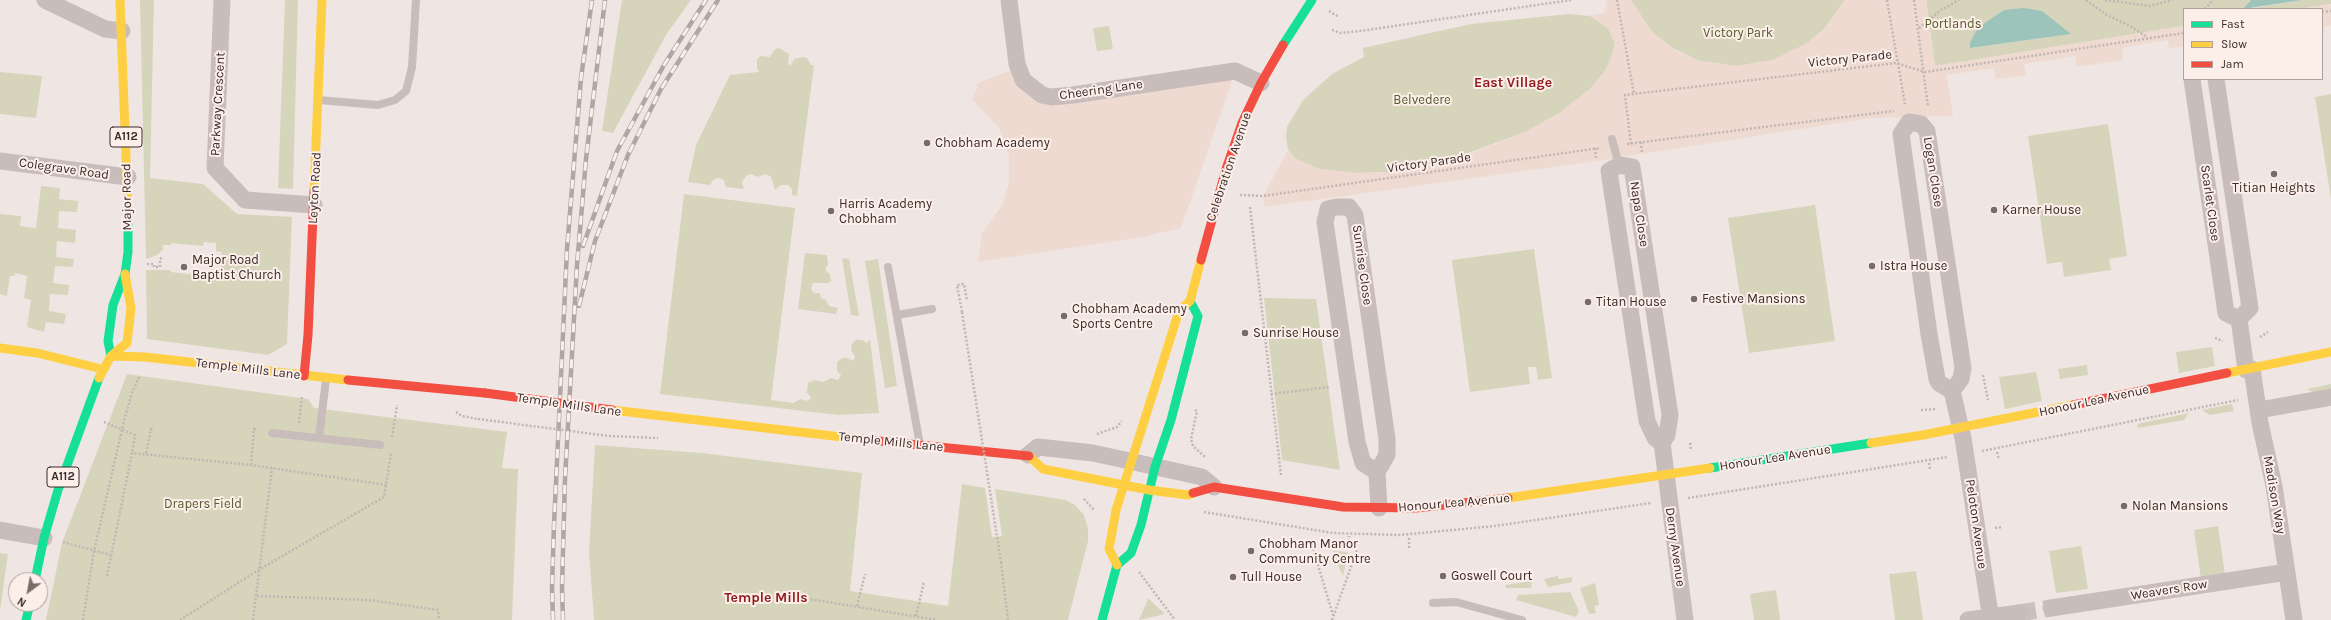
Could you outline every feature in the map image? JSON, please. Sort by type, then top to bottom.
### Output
[{"type":"street","points":[[45,0],[105,29],[122,30]]},
{"type":"street","name":"Major Road","points":[[120,0],[128,177],[128,252],[125,274],[113,305],[108,341],[111,356],[126,343],[131,308],[125,274]]},
{"type":"street","name":"Parkway Crescent","points":[[222,0],[215,168],[245,200],[314,205]]},
{"type":"street","name":"Leyton Road","points":[[304,376],[308,335],[322,0]]},
{"type":"street","name":"Cheering Lane","points":[[1009,0],[1017,64],[1023,80],[1042,95],[1052,97],[1073,95],[1235,71],[1262,83]]},
{"type":"street","name":"Celebration Avenue","points":[[1130,462],[1179,311],[1190,301],[1226,168],[1242,124],[1280,50],[1312,0]]},
{"type":"street","name":"Scarlet Close","points":[[2192,80],[2216,264],[2226,313],[2238,319],[2250,308],[2216,80]]},
{"type":"street","name":"Logan Close","points":[[1907,116],[1921,124],[1927,131],[1962,368],[1961,379],[1952,391],[1939,383],[1937,379],[1929,334],[1901,134],[1907,116]]},
{"type":"street","name":"Colegrave Road","points":[[0,161],[128,177]]},
{"type":"street","name":"Napa Close","points":[[1662,443],[1655,438],[1647,421],[1609,171],[1619,165],[1632,167],[1666,372],[1670,415],[1667,435],[1662,443],[1665,474]]},
{"type":"street","name":"Sunrise Close","points":[[1336,207],[1349,207],[1355,215],[1387,439],[1387,455],[1376,472],[1363,463],[1357,442],[1325,222],[1328,209],[1336,207]]},
{"type":"street","points":[[1102,620],[1117,565],[1131,553],[1141,525],[1155,467],[1171,420],[1198,316],[1190,301]]},
{"type":"street","points":[[2238,319],[2249,370]]},
{"type":"street","points":[[0,348],[37,353],[102,369]]},
{"type":"street","name":"Honour Lea Avenue","points":[[1149,490],[1188,495],[1214,487],[1343,507],[1379,508],[1416,508],[1520,497],[1961,428],[2331,352]]},
{"type":"street","name":"Temple Mills Lane","points":[[111,356],[145,357],[304,376],[485,393],[612,410],[1028,455],[1038,447],[1093,453],[1155,467]]},
{"type":"street","name":"A112","points":[[37,572],[44,538],[58,490],[102,369],[111,356]]},
{"type":"street","name":"Madison Way","points":[[2249,370],[2261,402],[2294,620]]},
{"type":"street","points":[[1952,391],[1961,428]]},
{"type":"street","points":[[2261,402],[2331,397]]},
{"type":"street","name":"Peloton Avenue","points":[[1961,428],[1990,618]]},
{"type":"street","points":[[1028,455],[1043,469],[1149,490]]},
{"type":"street","points":[[1117,565],[1109,549],[1109,543],[1130,462]]},
{"type":"street","name":"Honour Lea Avenue","points":[[1155,467],[1202,477],[1214,487]]},
{"type":"street","points":[[1376,472],[1379,508]]},
{"type":"street","name":"Derny Avenue","points":[[1665,474],[1686,620]]},
{"type":"street","points":[[0,530],[44,538]]},
{"type":"street","name":"Weavers Row","points":[[2051,608],[2287,572]]},
{"type":"street","points":[[1968,620],[2019,613]]},
{"type":"lane","points":[[319,100],[378,105],[395,100],[406,91],[412,68],[416,0]]},
{"type":"lane","points":[[1613,142],[1619,165]]},
{"type":"lane","points":[[888,266],[920,444]]},
{"type":"lane","points":[[897,315],[932,309]]},
{"type":"lane","points":[[319,438],[326,378]]},
{"type":"lane","points":[[272,432],[380,445]]},
{"type":"lane","points":[[1433,603],[1456,602],[1522,620]]},
{"type":"path","points":[[1332,30],[1340,33],[1371,30],[1571,0]]},
{"type":"path","points":[[1617,0],[1634,94],[1625,95],[1631,144]]},
{"type":"path","points":[[1887,0],[1896,63],[1907,116]]},
{"type":"path","points":[[1914,0],[1930,107],[1922,108]]},
{"type":"path","points":[[1919,28],[1941,10],[1959,0]]},
{"type":"path","points":[[2086,0],[2105,14],[2147,38]]},
{"type":"path","points":[[2105,0],[2150,6],[2173,0]]},
{"type":"path","points":[[2206,8],[2213,0]]},
{"type":"path","points":[[1324,7],[1339,18]]},
{"type":"path","name":"Victory Parade","points":[[1634,94],[1896,63],[1925,72],[2183,33]]},
{"type":"path","name":"Victory Parade","points":[[1237,194],[1263,196],[1279,194],[1595,148],[1613,142],[1631,144],[1907,116]]},
{"type":"path","points":[[1641,142],[1642,153]]},
{"type":"path","points":[[1595,148],[1597,161]]},
{"type":"path","points":[[1250,207],[1281,475]]},
{"type":"path","points":[[146,264],[154,264],[161,258],[160,267],[154,267],[154,264]]},
{"type":"path","points":[[967,301],[964,284],[957,286],[1001,562],[1008,620]]},
{"type":"path","points":[[83,620],[94,551],[122,430],[132,393],[141,373]]},
{"type":"path","points":[[1983,375],[1989,405]]},
{"type":"path","points":[[1271,394],[1323,387]]},
{"type":"path","points":[[298,436],[302,389]]},
{"type":"path","points":[[392,440],[398,399]]},
{"type":"path","points":[[1668,501],[1966,454],[2261,402]]},
{"type":"path","points":[[1921,410],[1943,409]]},
{"type":"path","points":[[1197,411],[1191,439],[1196,451],[1208,458]]},
{"type":"path","points":[[1096,435],[1117,426],[1127,415]]},
{"type":"path","name":"Temple Mills Lane","points":[[478,418],[609,436]]},
{"type":"path","points":[[103,422],[135,435],[107,576]]},
{"type":"path","points":[[146,453],[151,429],[154,430]]},
{"type":"path","points":[[252,465],[254,429],[272,432]]},
{"type":"path","points":[[180,620],[260,569],[384,497],[387,485],[391,448]]},
{"type":"path","points":[[1997,452],[1999,460]]},
{"type":"path","points":[[132,453],[146,453],[252,465],[387,485]]},
{"type":"path","points":[[1928,463],[1930,470]]},
{"type":"path","points":[[254,620],[272,468]]},
{"type":"path","points":[[1085,500],[1097,516]]},
{"type":"path","points":[[1202,512],[1228,518]]},
{"type":"path","points":[[1348,548],[1349,536]]},
{"type":"path","points":[[1409,538],[1410,548]]},
{"type":"path","points":[[61,542],[111,556]]},
{"type":"path","points":[[1312,544],[1333,616]]},
{"type":"path","points":[[1332,620],[1357,550]]},
{"type":"path","points":[[1139,571],[1176,620]]},
{"type":"path","points":[[857,606],[865,574]]},
{"type":"path","points":[[916,616],[924,582]]},
{"type":"path","points":[[257,596],[369,600],[438,610],[438,620]]},
{"type":"path","points":[[791,596],[938,620]]},
{"type":"green space","points":[[140,0],[154,0],[150,178],[203,184],[237,214],[292,217],[287,344],[268,355],[147,339],[146,270],[171,270],[171,272],[220,278],[222,252],[216,251],[216,243],[204,242],[203,246],[171,243],[171,245],[163,245],[163,250],[157,255],[146,259]]},
{"type":"green space","points":[[285,0],[298,0],[293,189],[278,188]]},
{"type":"green space","points":[[622,0],[691,0],[666,35],[613,133],[602,131]]},
{"type":"green space","name":"Victory Park","points":[[1631,0],[1845,0],[1824,29],[1806,44],[1773,60],[1736,66],[1700,61],[1670,47],[1651,31]]},
{"type":"green space","name":"Portlands","points":[[1926,0],[2251,0],[2244,8],[2183,8],[2183,26],[1935,66]],"holes":[[[2004,10],[2071,34],[1970,48],[1976,31]]]},
{"type":"green space","points":[[2302,0],[2331,0],[2331,4],[2305,8],[2253,8]]},
{"type":"green space","name":"Belvedere","points":[[1569,14],[1590,16],[1608,28],[1615,43],[1612,56],[1605,71],[1590,89],[1558,114],[1525,132],[1447,161],[1389,172],[1356,173],[1319,169],[1296,159],[1288,150],[1286,137],[1287,127],[1303,100],[1332,74],[1364,57],[1363,48],[1471,24]]},
{"type":"green space","points":[[1109,26],[1113,49],[1097,51],[1093,28]]},
{"type":"green space","points":[[779,48],[789,54],[788,64],[791,65],[794,59],[803,57],[807,58],[811,65],[814,65],[797,196],[792,195],[792,189],[788,185],[781,185],[775,190],[771,177],[766,174],[757,177],[752,174],[747,175],[742,182],[744,189],[726,187],[724,180],[719,178],[714,179],[710,185],[688,182],[696,145],[730,75],[759,72],[757,68],[757,59],[761,56],[770,57],[774,50]]},
{"type":"green space","points":[[0,72],[42,76],[36,118],[0,114]]},
{"type":"green space","points":[[2331,94],[2331,199],[2315,97]]},
{"type":"green space","points":[[2108,124],[2127,256],[2109,259],[2111,270],[2064,277],[2062,262],[2047,264],[2028,136]]},
{"type":"green space","points":[[41,186],[60,188],[59,199],[78,201],[77,212],[59,211],[58,228],[76,230],[75,243],[57,241],[56,257],[74,259],[73,267],[55,266],[53,283],[69,285],[68,295],[50,294],[49,311],[66,314],[64,324],[46,322],[44,332],[27,327],[31,300],[24,298],[27,276],[15,273],[14,276],[10,276],[7,296],[0,294],[0,214],[21,216],[20,226],[36,228]]},
{"type":"green space","points":[[684,194],[795,208],[771,400],[793,403],[801,399],[808,401],[811,397],[807,393],[808,383],[815,380],[823,382],[831,378],[838,380],[841,375],[837,371],[837,362],[842,358],[848,358],[853,361],[855,357],[851,350],[852,344],[856,340],[862,340],[867,343],[870,339],[879,413],[838,415],[660,394]]},
{"type":"green space","points":[[1815,205],[1835,341],[1749,353],[1728,218]]},
{"type":"green space","points":[[1534,249],[1552,378],[1538,380],[1536,367],[1528,367],[1530,384],[1470,392],[1452,260]]},
{"type":"green space","points":[[805,253],[827,255],[828,264],[825,270],[830,274],[831,281],[828,283],[813,283],[811,289],[814,293],[820,293],[821,298],[826,300],[829,306],[838,308],[836,314],[798,309]]},
{"type":"green space","points":[[842,258],[849,259],[859,316],[851,315]]},
{"type":"green space","points":[[878,259],[897,386],[885,388],[865,261]]},
{"type":"green space","points":[[1264,298],[1316,299],[1340,470],[1282,460]]},
{"type":"green space","points":[[2212,347],[2215,366],[2179,373],[2176,352]]},
{"type":"green space","points":[[2087,365],[2088,375],[2060,379],[2058,369]]},
{"type":"green space","points":[[2036,372],[2042,401],[2005,409],[1999,377]]},
{"type":"green space","name":"Drapers Field","points":[[127,374],[308,399],[314,408],[507,432],[502,468],[518,469],[512,620],[46,620],[62,543]]},
{"type":"green space","points":[[2331,384],[2331,392],[2315,394],[2307,389]]},
{"type":"green space","points":[[2232,404],[2234,411],[2210,415],[2202,410]]},
{"type":"green space","points":[[2189,413],[2184,420],[2138,428],[2137,424]]},
{"type":"green space","points":[[595,445],[702,453],[862,473],[850,591],[948,606],[962,484],[985,488],[992,537],[1002,536],[995,489],[1066,500],[1075,505],[1084,515],[1088,529],[1088,541],[1068,620],[594,620],[589,552]]},
{"type":"green space","points":[[2218,526],[2225,575],[2201,579],[2194,530]]},
{"type":"green space","points":[[2081,546],[2088,589],[2056,593],[2049,551]]},
{"type":"green space","points":[[1333,551],[1348,552],[1343,576],[1333,555]]},
{"type":"green space","points":[[0,553],[8,554],[0,611]]},
{"type":"green space","points":[[1916,571],[1923,620],[1895,620],[1889,574]]},
{"type":"green space","points":[[1558,576],[1558,579],[1572,577],[1572,582],[1548,587],[1544,579]]},
{"type":"green space","points":[[1532,581],[1531,588],[1506,588],[1505,585]]},
{"type":"green space","points":[[1595,583],[1599,605],[1594,606],[1596,613],[1589,614],[1580,588]]},
{"type":"green space","points":[[1776,590],[1780,620],[1754,620],[1750,594]]},
{"type":"green space","points":[[1570,592],[1579,611],[1576,617],[1516,600],[1518,595]]},
{"type":"green space","points":[[1148,599],[1165,614],[1139,620]]},
{"type":"shaded area","points":[[1607,0],[1631,0],[1651,31],[1678,52],[1700,61],[1736,66],[1773,60],[1806,44],[1824,29],[1845,0],[1926,0],[1935,66],[2183,26],[2183,46],[2169,48],[2168,40],[2122,48],[2123,60],[2077,67],[2075,56],[2024,64],[2026,75],[1996,79],[1994,68],[1947,75],[1953,116],[1871,118],[1590,162],[1264,207],[1263,196],[1288,150],[1296,159],[1319,169],[1356,173],[1389,172],[1433,165],[1472,153],[1525,132],[1558,114],[1590,89],[1605,71],[1612,56],[1615,43],[1608,28],[1590,16],[1604,13]]},
{"type":"shaded area","points":[[2331,4],[2331,26],[2324,27],[2325,33],[2323,33],[2323,8],[2305,8]]},
{"type":"shaded area","points":[[1012,70],[1018,83],[1027,95],[1041,103],[1056,105],[1233,78],[1181,228],[1142,237],[978,262],[982,233],[1003,204],[1009,182],[1009,156],[999,128],[972,99],[978,87],[975,84]]},
{"type":"water","points":[[2251,0],[2302,0],[2250,8],[2244,8]]},
{"type":"water","points":[[2024,8],[2042,11],[2071,34],[1970,48],[1970,43],[1976,31],[1986,22],[2004,10]]},
{"type":"tunnel","points":[[2019,613],[2051,608]]},
{"type":"railway","points":[[553,620],[552,587],[554,525],[567,249],[581,78],[592,0]]},
{"type":"railway","points":[[563,620],[562,587],[565,479],[577,265],[586,159],[605,0]]},
{"type":"railway","points":[[583,246],[617,151],[664,65],[706,0]]},
{"type":"railway","points":[[579,306],[595,241],[628,155],[661,89],[718,0]]},
{"type":"traffic: fast","points":[[1283,45],[1312,0]]},
{"type":"traffic: fast","points":[[111,356],[108,341],[113,305],[125,274],[128,252],[128,209]]},
{"type":"traffic: fast","points":[[1102,620],[1117,565],[1131,553],[1141,525],[1155,467],[1171,420],[1198,316],[1190,301]]},
{"type":"traffic: fast","points":[[37,572],[44,538],[58,490],[99,378]]},
{"type":"traffic: fast","points":[[1710,468],[1871,443]]},
{"type":"traffic: fast","points":[[26,620],[28,612]]},
{"type":"traffic: slow","points":[[120,0],[128,209]]},
{"type":"traffic: slow","points":[[314,191],[322,0]]},
{"type":"traffic: slow","points":[[1117,565],[1109,549],[1116,510],[1179,311],[1190,301],[1201,260]]},
{"type":"traffic: slow","points":[[99,378],[111,356],[127,343],[131,308],[125,274]]},
{"type":"traffic: slow","points":[[0,348],[37,353],[102,369]]},
{"type":"traffic: slow","points":[[2227,373],[2331,352]]},
{"type":"traffic: slow","points":[[111,356],[145,357],[348,380]]},
{"type":"traffic: slow","points":[[1871,443],[1923,435],[2073,405]]},
{"type":"traffic: slow","points":[[612,410],[859,439]]},
{"type":"traffic: slow","points":[[1029,456],[1043,469],[1149,490],[1188,495],[1193,493]]},
{"type":"traffic: slow","points":[[1508,498],[1710,468]]},
{"type":"traffic: jam","points":[[1201,260],[1226,169],[1242,123],[1261,83],[1283,45]]},
{"type":"traffic: jam","points":[[304,376],[308,335],[314,191]]},
{"type":"traffic: jam","points":[[2073,405],[2227,373]]},
{"type":"traffic: jam","points":[[348,380],[485,393]]},
{"type":"traffic: jam","points":[[485,393],[612,410]]},
{"type":"traffic: jam","points":[[859,439],[1029,456]]},
{"type":"traffic: jam","points":[[1193,493],[1214,487],[1343,507],[1416,508],[1508,498]]},
{"type":"place","name":"Chobham Academy","points":[[927,143]]},
{"type":"place","name":"Titian Heights","points":[[2274,174]]},
{"type":"place","name":"Karner House","points":[[1994,210]]},
{"type":"place","name":"Harris Academy Chobham","points":[[831,211]]},
{"type":"place","name":"Istra House","points":[[1872,266]]},
{"type":"place","name":"Major Road Baptist Church","points":[[184,267]]},
{"type":"place","name":"Festive Mansions","points":[[1694,299]]},
{"type":"place","name":"Titan House","points":[[1588,302]]},
{"type":"place","name":"Chobham Academy Sports Centre","points":[[1064,316]]},
{"type":"place","name":"Sunrise House","points":[[1245,333]]},
{"type":"place","name":"Nolan Mansions","points":[[2124,506]]},
{"type":"place","name":"Chobham Manor Community Centre","points":[[1251,551]]},
{"type":"place","name":"Goswell Court","points":[[1443,576]]},
{"type":"place","name":"Tull House","points":[[1233,577]]},
{"type":"district","name":"East Village","points":[[1513,83]]},
{"type":"district","name":"Temple Mills","points":[[766,598]]}]
